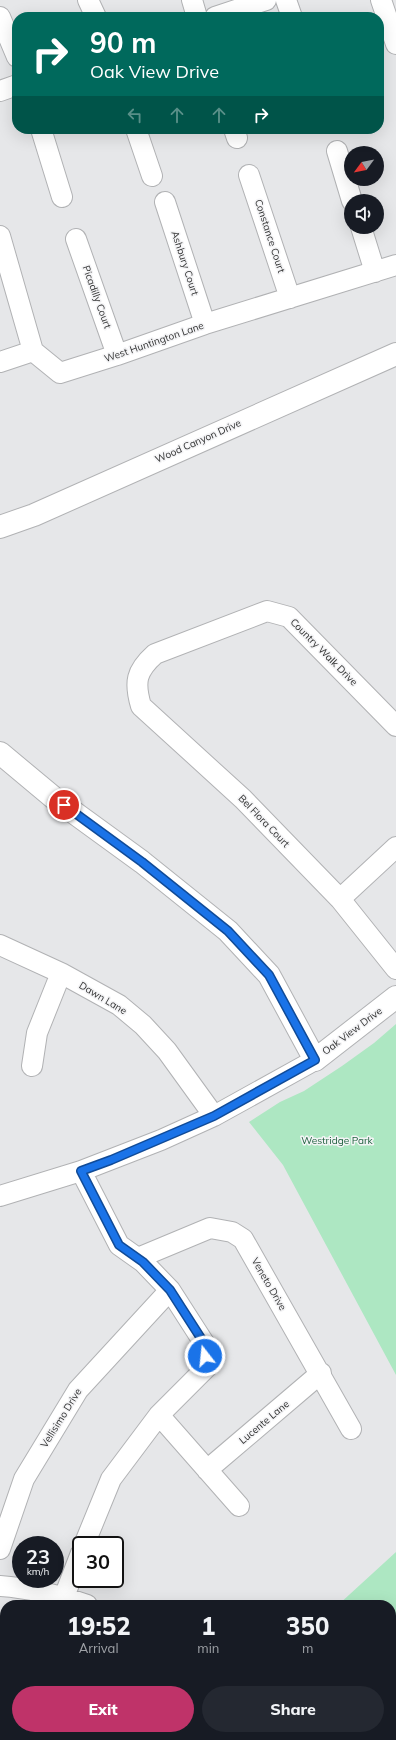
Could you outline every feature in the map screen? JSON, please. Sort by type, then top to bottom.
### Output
[{"type":"street","points":[[88,0],[94,12]]},
{"type":"street","points":[[192,0],[196,12]]},
{"type":"street","points":[[230,12],[266,0]]},
{"type":"street","points":[[286,0],[290,12]]},
{"type":"street","points":[[381,0],[396,44]]},
{"type":"street","points":[[0,17],[12,45]]},
{"type":"street","points":[[0,91],[12,87]]},
{"type":"street","points":[[43,134],[62,198]]},
{"type":"street","points":[[138,134],[152,176]]},
{"type":"street","points":[[336,151],[350,194]]},
{"type":"street","name":"Constance Court","points":[[249,175],[290,298]]},
{"type":"street","name":"Ashbury Court","points":[[165,202],[205,324]]},
{"type":"street","points":[[363,234],[375,272]]},
{"type":"street","points":[[0,236],[4,266],[33,351],[0,362]]},
{"type":"street","name":"Picadilly Court","points":[[76,239],[117,356]]},
{"type":"street","name":"West Huntington Lane","points":[[33,351],[60,373],[117,356],[205,324],[396,265]]},
{"type":"street","name":"Wood Canyon Drive","points":[[0,527],[34,515],[396,354]]},
{"type":"street","name":"Country Walk Drive","points":[[138,678],[143,665],[155,654],[267,611],[289,617],[396,726]]},
{"type":"street","name":"Bel Flora Court","points":[[138,678],[136,689],[141,706],[242,798],[340,899],[396,969]]},
{"type":"street","points":[[0,753],[54,798],[142,862],[228,931],[269,975],[315,1060]]},
{"type":"street","points":[[340,899],[396,847]]},
{"type":"street","name":"Dawn Lane","points":[[0,945],[61,973],[119,1005],[143,1025],[167,1051],[214,1116]]},
{"type":"street","points":[[32,1066],[37,1033],[61,973]]},
{"type":"street","name":"Oak View Drive","points":[[0,1196],[118,1158],[214,1116],[315,1060],[396,997]]},
{"type":"street","points":[[81,1171],[119,1245],[138,1258],[170,1290],[204,1343],[206,1368],[160,1415],[111,1479],[88,1536]]},
{"type":"street","name":"Veneto Drive","points":[[138,1258],[210,1228],[232,1232],[243,1239],[351,1429]]},
{"type":"street","name":"Vellisimo Drive","points":[[0,1549],[24,1479],[78,1390],[170,1290]]},
{"type":"street","name":"Lucente Lane","points":[[207,1470],[321,1374]]},
{"type":"street","points":[[160,1415],[239,1506]]},
{"type":"street","points":[[64,1597],[72,1576]]},
{"type":"street","points":[[0,1586],[21,1588],[73,1600]]},
{"type":"green space","name":"Westridge Park","points":[[396,1024],[396,1375],[283,1165],[249,1122],[280,1102],[304,1091],[342,1066],[374,1043]]},
{"type":"green space","points":[[396,1552],[396,1600],[343,1600]]},
{"type":"route","points":[[64,805],[142,862],[228,931],[269,975],[315,1060],[214,1116],[160,1140],[81,1171],[119,1245],[143,1262],[170,1290],[204,1343],[205,1356]]}]
